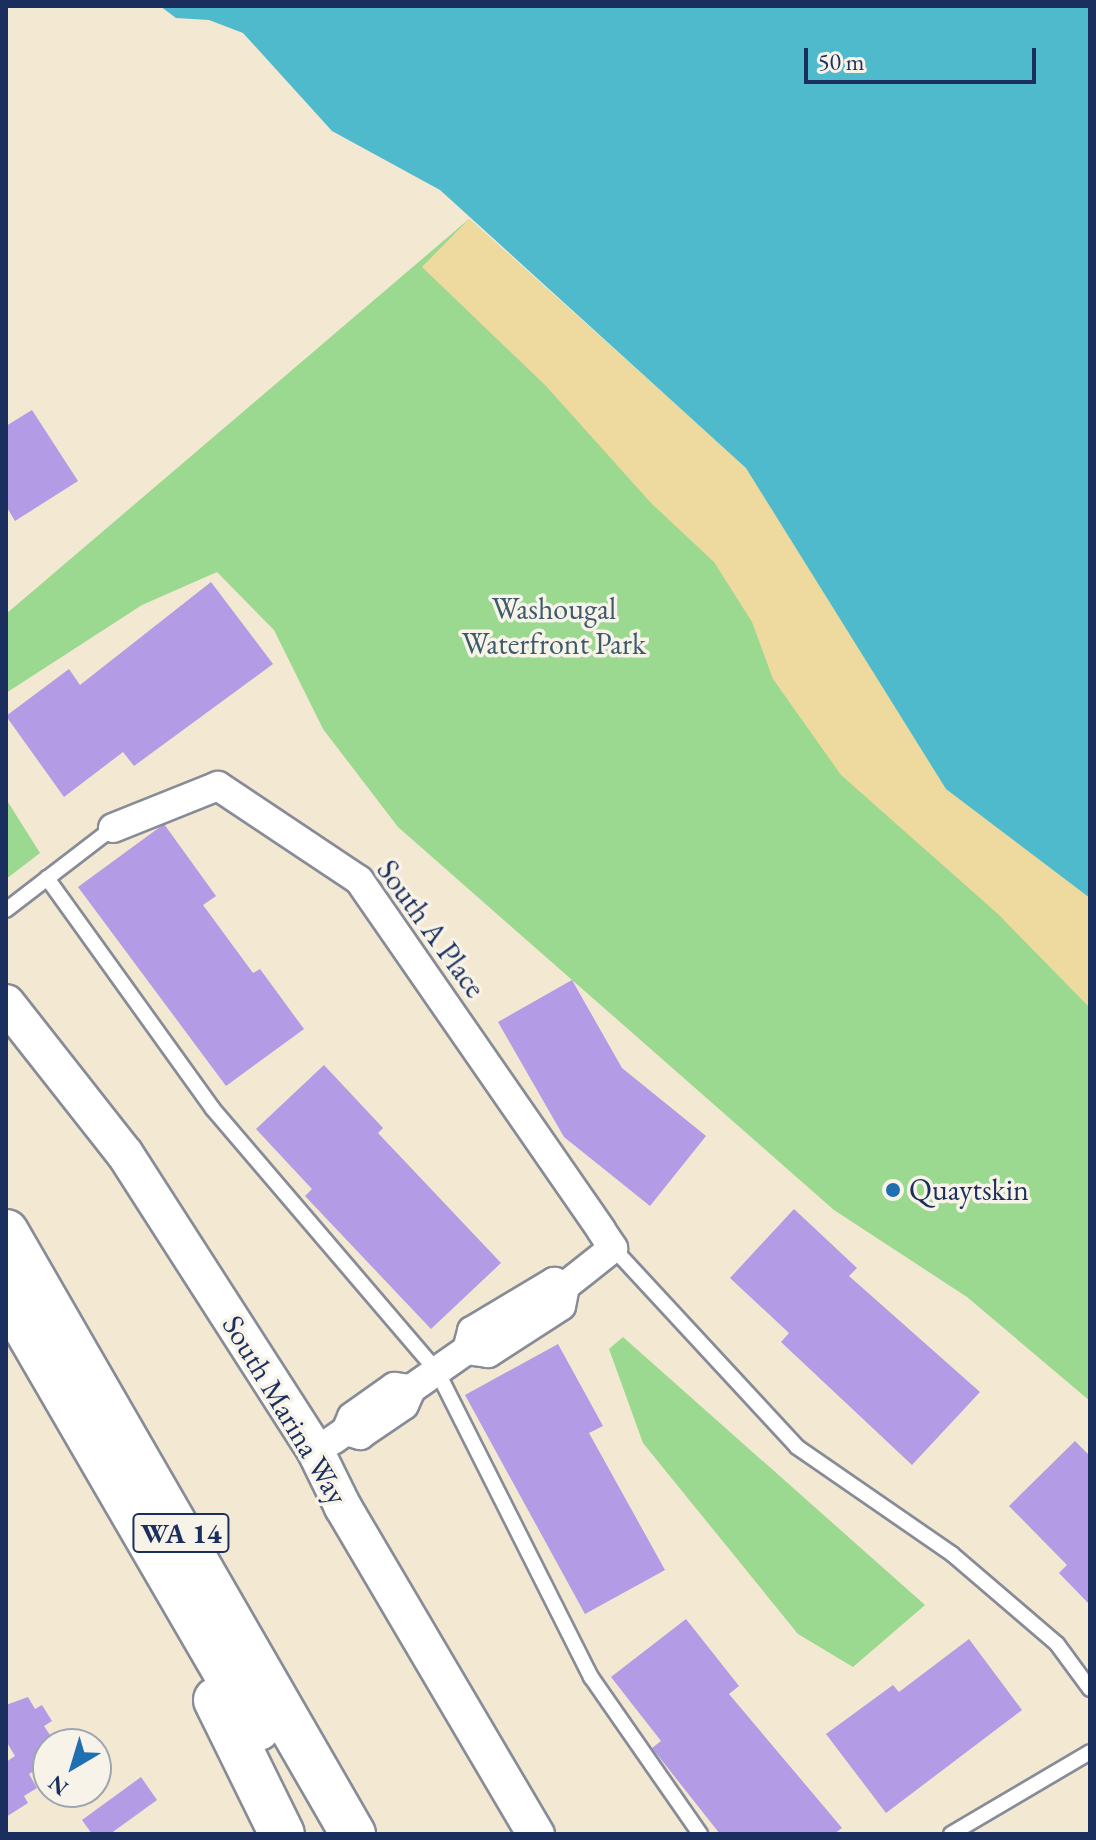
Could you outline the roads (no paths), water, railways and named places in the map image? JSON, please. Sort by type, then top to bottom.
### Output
[{"type":"highway","name":"WA 14","points":[[6,1232],[353,1834]]},
{"type":"highway","name":"WA 14","points":[[6,1294],[319,1834]]},
{"type":"highway","points":[[169,1579],[216,1703],[282,1834]]},
{"type":"street","name":"South A Place","points":[[113,828],[218,786],[359,880],[613,1248]]},
{"type":"street","name":"South Marina Way","points":[[6,1003],[125,1154],[316,1452],[343,1507],[536,1834]]},
{"type":"street","points":[[316,1452],[346,1431],[352,1417],[394,1387],[411,1389],[467,1350],[472,1331],[554,1282],[565,1286],[613,1248]]},
{"type":"lane","points":[[6,910],[113,828]]},
{"type":"lane","points":[[47,878],[213,1109],[437,1371],[591,1677],[700,1834]]},
{"type":"lane","points":[[613,1248],[797,1447],[952,1554],[1057,1644],[1090,1689]]},
{"type":"lane","points":[[951,1834],[1090,1752]]},
{"type":"water","points":[[160,6],[1090,6],[1090,898],[946,789],[746,468],[440,190],[332,131],[243,33],[209,20],[176,18]]},
{"type":"place","name":"Quaytskin","points":[[893,1190]]},
{"type":"park label","name":"Washougal Waterfront Park","points":[[554,626]]}]
